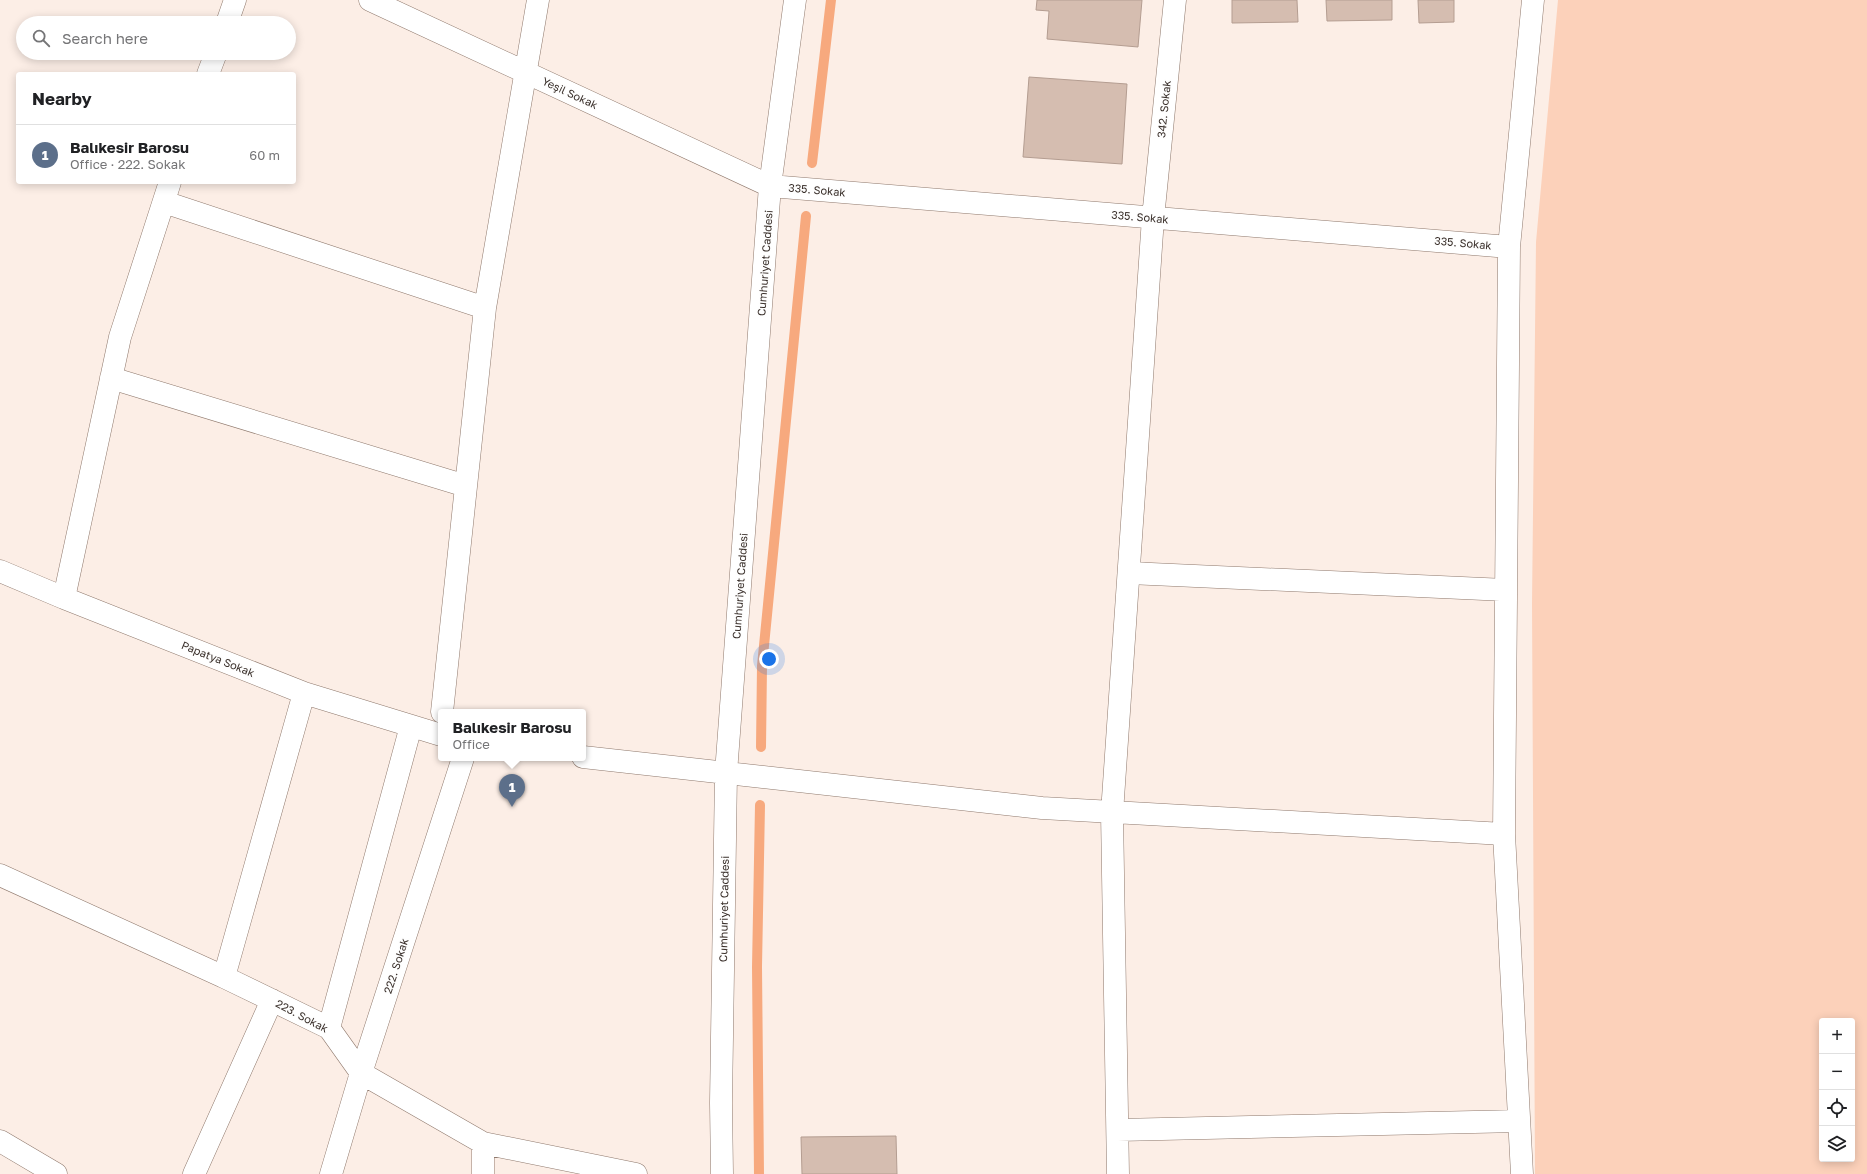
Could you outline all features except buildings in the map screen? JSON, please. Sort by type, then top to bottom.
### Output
[{"type":"street","points":[[229,16],[235,0]]},
{"type":"street","name":"Yeşil Sokak","points":[[370,0],[770,186]]},
{"type":"street","points":[[442,709],[485,308],[527,73],[538,0]]},
{"type":"street","name":"Cumhuriyet Caddesi","points":[[722,1174],[721,1103],[726,772],[770,186],[795,0]]},
{"type":"street","name":"342. Sokak","points":[[1118,1174],[1112,813],[1153,218],[1175,0]]},
{"type":"street","points":[[1522,1174],[1504,834],[1509,247],[1533,0]]},
{"type":"street","points":[[209,72],[213,60]]},
{"type":"street","name":"335. Sokak","points":[[770,186],[1509,247]]},
{"type":"street","points":[[64,598],[120,337],[167,192],[485,308]]},
{"type":"street","points":[[111,378],[466,486]]},
{"type":"street","name":"Papatya Sokak","points":[[0,571],[64,598],[304,693],[411,726],[438,730]]},
{"type":"street","points":[[1129,573],[1506,590]]},
{"type":"street","points":[[224,977],[304,693]]},
{"type":"street","points":[[329,1028],[411,726]]},
{"type":"street","points":[[586,757],[1042,808],[1504,834]]},
{"type":"street","name":"222. Sokak","points":[[331,1174],[361,1073],[462,761]]},
{"type":"street","name":"223. Sokak","points":[[0,875],[224,977],[329,1028],[361,1073],[483,1143],[636,1174]]},
{"type":"street","points":[[194,1174],[272,1000]]},
{"type":"street","points":[[1118,1130],[1519,1121]]},
{"type":"street","points":[[0,1141],[56,1174]]},
{"type":"street","points":[[483,1143],[483,1174]]},
{"type":"shaded area","points":[[1558,0],[1867,0],[1867,1174],[1535,1174],[1532,604],[1536,242]]},
{"type":"waterway","points":[[812,163],[831,0]]},
{"type":"waterway","points":[[761,747],[762,666],[806,216]]},
{"type":"waterway","points":[[759,1174],[757,967],[760,805]]},
{"type":"place","name":"Balıkesir Barosu","points":[[512,807]]}]
